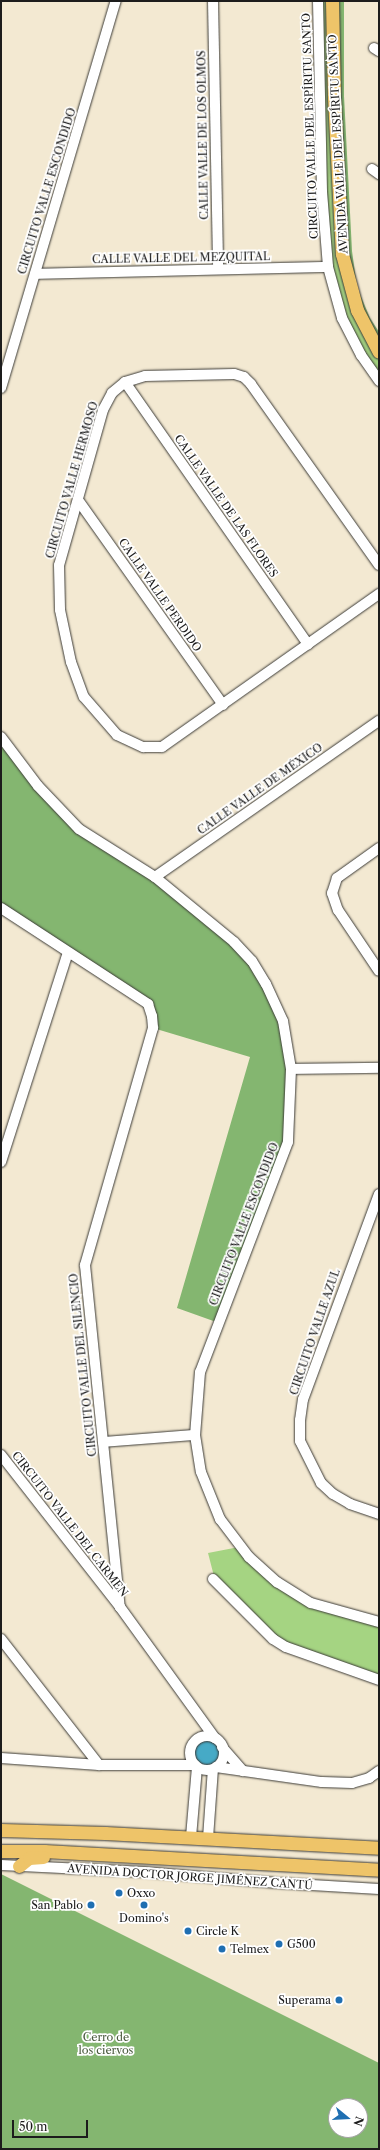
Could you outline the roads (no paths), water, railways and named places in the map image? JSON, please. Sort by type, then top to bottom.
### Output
[{"type":"main road","name":"AVENIDA VALLE DEL ESPÍRITU SANTO","points":[[332,1],[334,98],[342,254],[357,310],[379,352]]},
{"type":"main road","points":[[3,1829],[379,1848]]},
{"type":"main road","name":"AVENIDA DOCTOR JORGE JIMÉNEZ CANTÚ","points":[[1,1851],[68,1852],[379,1870]]},
{"type":"main road","points":[[19,1866],[29,1858],[52,1857],[68,1852]]},
{"type":"street","name":"CIRCUITO VALLE ESCONDIDO","points":[[1,388],[116,1]]},
{"type":"street","name":"CALLE VALLE DE LOS OLMOS","points":[[213,1],[218,269]]},
{"type":"street","name":"CIRCUITO VALLE DEL ESPÍRITU SANTO","points":[[318,1],[322,192],[328,267],[342,318],[361,355],[379,381]]},
{"type":"street","name":"CALLE VALLE DEL MEZQUITAL","points":[[35,274],[328,267]]},
{"type":"street","name":"CIRCUITO VALLE HERMOSO","points":[[379,565],[251,384],[244,377],[234,374],[144,376],[125,382],[112,393],[103,410],[59,565],[60,610],[71,662],[84,697],[117,735],[143,747],[162,747],[379,594]]},
{"type":"street","name":"CALLE VALLE DE LAS FLORES","points":[[125,382],[308,644]]},
{"type":"street","name":"CALLE VALLE PERDIDO","points":[[78,500],[223,705]]},
{"type":"street","name":"CALLE VALLE DE MÉXICO","points":[[155,877],[379,721]]},
{"type":"street","name":"CIRCUITO VALLE ESCONDIDO","points":[[1,737],[38,786],[79,829],[155,877],[234,942],[252,961],[266,984],[283,1021],[291,1069],[288,1142],[200,1372],[195,1435],[201,1472],[220,1519],[248,1557],[277,1582],[311,1603],[379,1622]]},
{"type":"street","points":[[379,848],[337,878],[332,893],[338,910],[379,971]]},
{"type":"street","name":"CIRCUITO VALLE DEL SILENCIO","points":[[1,908],[148,1004],[152,1016],[153,1028],[85,1265],[120,1607]]},
{"type":"street","points":[[1,1162],[68,952]]},
{"type":"street","points":[[291,1069],[379,1068]]},
{"type":"street","name":"CIRCUITO VALLE AZUL","points":[[379,1194],[304,1399],[300,1420],[300,1441],[321,1483],[333,1494],[350,1504],[379,1514]]},
{"type":"street","points":[[103,1442],[195,1435]]},
{"type":"street","name":"CIRCUITO VALLE DEL CARMEN","points":[[1,1455],[120,1607]]},
{"type":"street","points":[[213,1579],[273,1639],[286,1647],[379,1680]]},
{"type":"street","points":[[120,1607],[215,1738],[243,1771]]},
{"type":"street","points":[[1,1639],[99,1765]]},
{"type":"street","points":[[198,1739],[199,1715]]},
{"type":"street","points":[[205,1768],[191,1759],[190,1751],[192,1744],[204,1736],[215,1738]]},
{"type":"street","points":[[205,1768],[223,1758],[222,1747]]},
{"type":"street","points":[[167,1764],[190,1751]]},
{"type":"street","points":[[1,1758],[99,1765],[167,1764],[243,1771],[322,1782],[352,1783],[369,1778],[379,1771]]},
{"type":"street","points":[[200,1838],[205,1768]]},
{"type":"street","points":[[200,1838],[205,1768]]},
{"type":"street","name":"AVENIDA DOCTOR JORGE JIMÉNEZ CANTÚ","points":[[1,1865],[149,1872],[278,1883],[379,1889]]},
{"type":"water","points":[[207,1736],[219,1741],[224,1753],[219,1765],[207,1770],[195,1765],[190,1753],[195,1741]]},
{"type":"place","name":"Oxxo","points":[[119,1893]]},
{"type":"place","name":"San Pablo","points":[[91,1905]]},
{"type":"place","name":"Domino's","points":[[144,1905]]},
{"type":"place","name":"Circle K","points":[[188,1931]]},
{"type":"place","name":"G500","points":[[279,1944]]},
{"type":"place","name":"Telmex","points":[[222,1949]]},
{"type":"place","name":"Superama","points":[[339,2000]]},
{"type":"park label","name":"Cerro de los ciervos","points":[[106,2044]]}]
